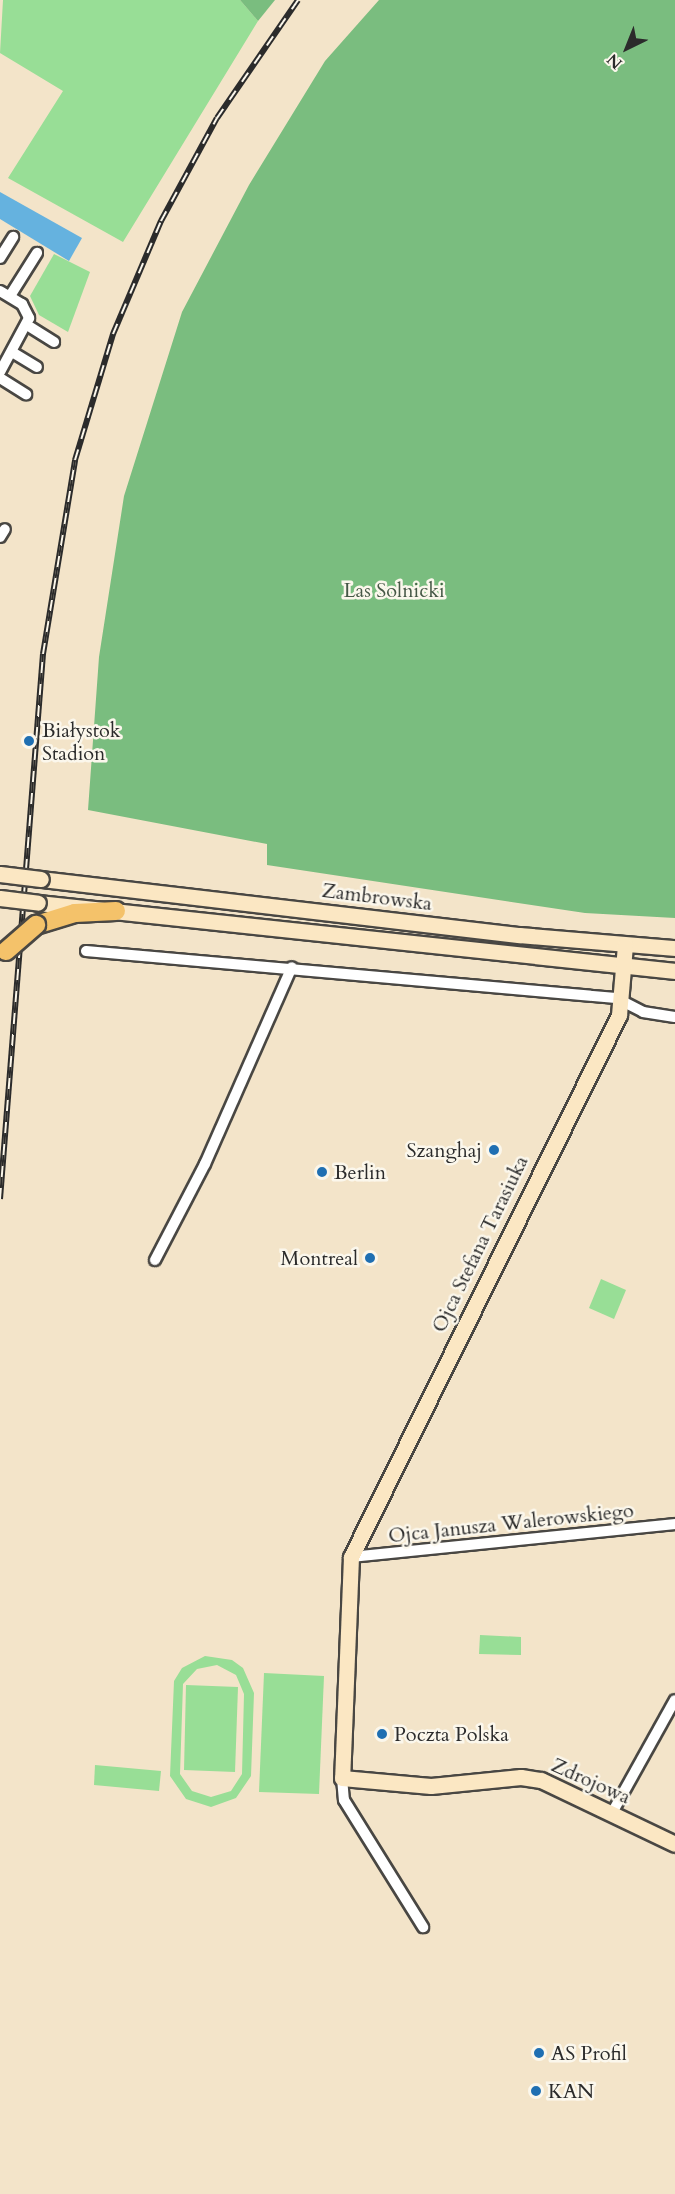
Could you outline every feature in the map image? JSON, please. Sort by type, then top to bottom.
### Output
[{"type":"main road","name":"Zambrowska","points":[[0,874],[625,945],[675,948]]},
{"type":"main road","points":[[0,898],[626,969],[675,971]]},
{"type":"main road","points":[[3,956],[36,924],[69,914],[116,911]]},
{"type":"main road","name":"Ojca Stefana Tarasiuka","points":[[351,1557],[623,1002],[626,969],[625,945]]},
{"type":"main road","points":[[342,1778],[351,1557]]},
{"type":"main road","name":"Zdrojowa","points":[[342,1778],[431,1786],[520,1777],[541,1780],[675,1844]]},
{"type":"street","points":[[0,258],[13,237]]},
{"type":"street","points":[[0,372],[27,325],[27,310],[5,294],[37,253]]},
{"type":"street","points":[[27,325],[54,342]]},
{"type":"street","points":[[12,352],[37,367]]},
{"type":"street","points":[[0,378],[26,394]]},
{"type":"street","points":[[86,951],[292,967],[623,1002],[650,1014],[675,1017]]},
{"type":"street","points":[[155,1260],[206,1164],[292,967]]},
{"type":"street","name":"Ojca Janusza Walerowskiego","points":[[351,1557],[675,1524]]},
{"type":"street","points":[[612,1813],[675,1700]]},
{"type":"street","points":[[342,1778],[344,1800],[423,1928]]},
{"type":"green space","points":[[3,0],[240,0],[258,21],[123,242],[8,178],[63,91],[0,53]]},
{"type":"green space","points":[[240,0],[275,0],[258,21]]},
{"type":"green space","name":"Las Solnicki","points":[[379,0],[675,0],[675,918],[585,913],[267,865],[267,844],[88,810],[99,657],[124,496],[182,312],[249,185],[325,61]]},
{"type":"green space","points":[[54,254],[90,272],[68,332],[39,315],[30,296]]},
{"type":"green space","points":[[601,1279],[626,1290],[614,1319],[589,1308]]},
{"type":"green space","points":[[480,1635],[521,1637],[521,1655],[479,1654]]},
{"type":"green space","points":[[205,1656],[232,1660],[243,1668],[254,1693],[251,1776],[236,1798],[211,1807],[186,1799],[170,1776],[174,1681],[182,1668]],"holes":[[[217,1665],[236,1675],[244,1694],[242,1774],[231,1791],[211,1797],[192,1791],[180,1774],[183,1684],[197,1669]]]},
{"type":"green space","points":[[264,1673],[324,1676],[319,1794],[259,1792]]},
{"type":"green space","points":[[186,1685],[238,1687],[235,1772],[184,1770]]},
{"type":"green space","points":[[95,1765],[161,1771],[159,1791],[94,1785]]},
{"type":"water","points":[[0,192],[82,238],[69,261],[0,219]]},
{"type":"railway","points":[[0,1199],[43,654],[75,460],[113,334],[161,221],[217,118],[298,0]]},
{"type":"place","name":"Białystok Stadion","points":[[29,741]]},
{"type":"place","name":"Szanghaj","points":[[494,1150]]},
{"type":"place","name":"Berlin","points":[[322,1172]]},
{"type":"place","name":"Montreal","points":[[370,1258]]},
{"type":"place","name":"Poczta Polska","points":[[382,1734]]},
{"type":"place","name":"AS Profil","points":[[539,2053]]},
{"type":"place","name":"KAN","points":[[536,2091]]}]
